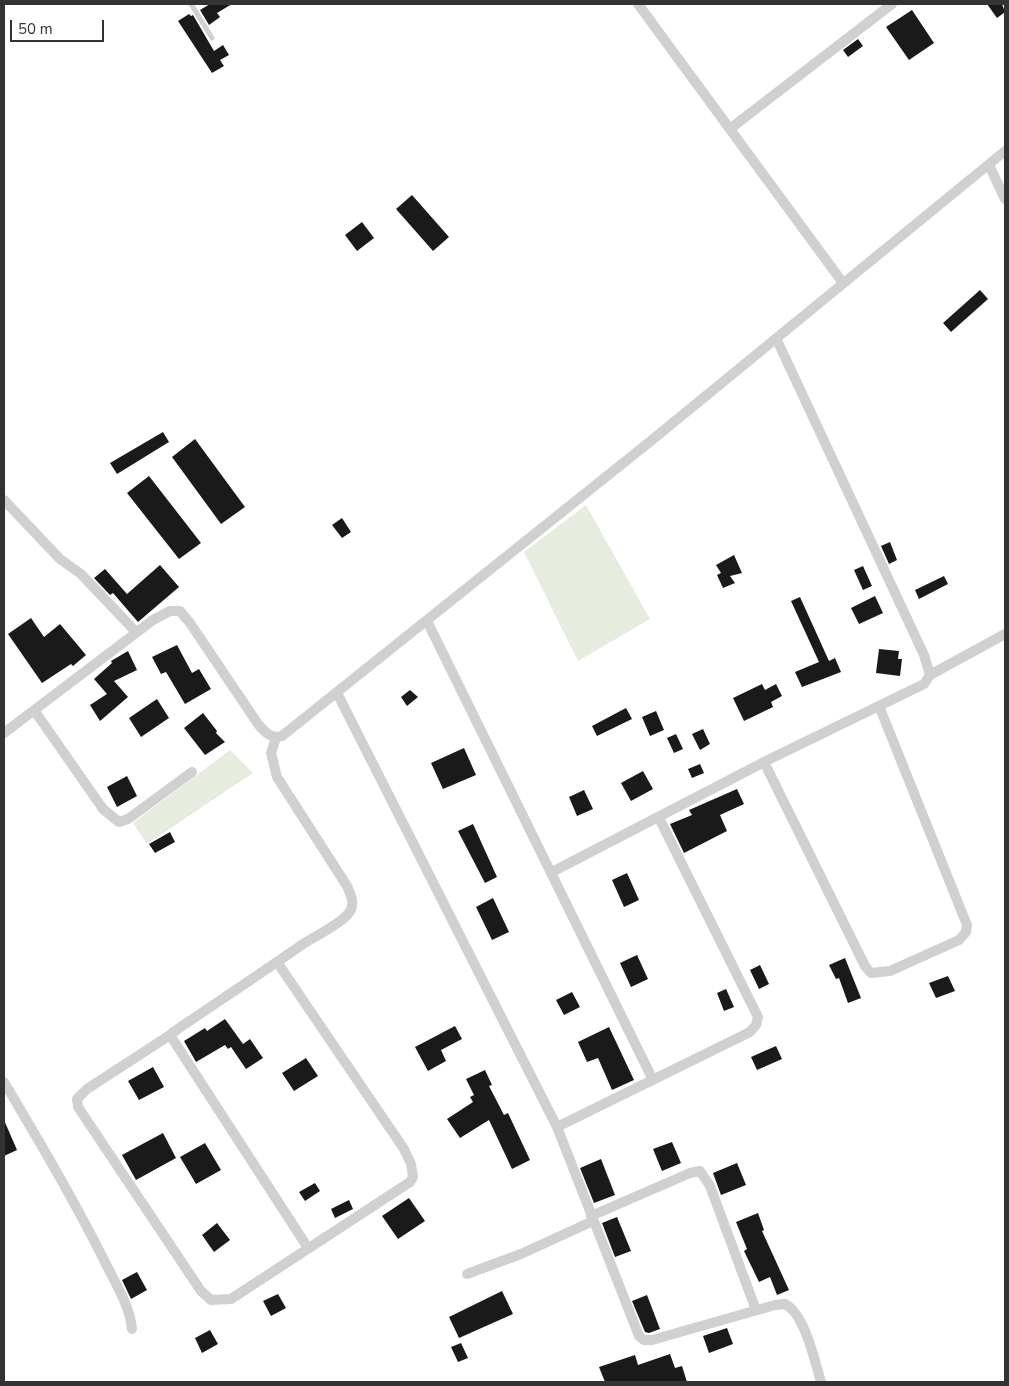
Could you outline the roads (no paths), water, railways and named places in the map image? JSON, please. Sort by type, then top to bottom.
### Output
[{"type":"street","points":[[638,4],[731,128],[843,283]]},
{"type":"street","points":[[731,128],[892,4]]},
{"type":"street","points":[[277,962],[404,1149],[413,1169],[414,1177],[410,1182],[231,1299],[210,1300],[201,1291],[78,1107],[77,1099],[81,1093],[170,1035],[277,962],[347,916],[352,903],[351,895],[277,777],[270,753],[276,738],[292,729],[427,621],[1005,151]]},
{"type":"street","points":[[989,165],[1005,199]]},
{"type":"street","points":[[776,338],[924,655],[930,675]]},
{"type":"street","points":[[4,500],[60,559],[81,574],[136,632]]},
{"type":"street","points":[[4,732],[136,632],[170,611],[180,611],[258,724],[269,735],[276,738]]},
{"type":"street","points":[[427,621],[653,1080]]},
{"type":"street","points":[[552,872],[764,762],[924,684],[930,675],[1005,634]]},
{"type":"street","points":[[337,693],[557,1128],[632,1321],[641,1339],[647,1340],[664,1337],[782,1304],[789,1306],[806,1336],[821,1382]]},
{"type":"street","points":[[764,762],[865,966],[871,973],[890,971],[959,940],[966,932],[967,926],[879,706]]},
{"type":"street","points":[[34,710],[103,809],[118,822],[128,819],[192,772]]},
{"type":"street","points":[[557,1128],[750,1032],[756,1025],[758,1017],[659,818]]},
{"type":"street","points":[[170,1035],[308,1248]]},
{"type":"street","points":[[4,1082],[81,1215],[130,1313],[132,1329]]},
{"type":"street","points":[[467,1274],[521,1254],[592,1218],[690,1173],[700,1171],[710,1186],[756,1310]]},
{"type":"lane","points":[[191,4],[212,38]]}]
